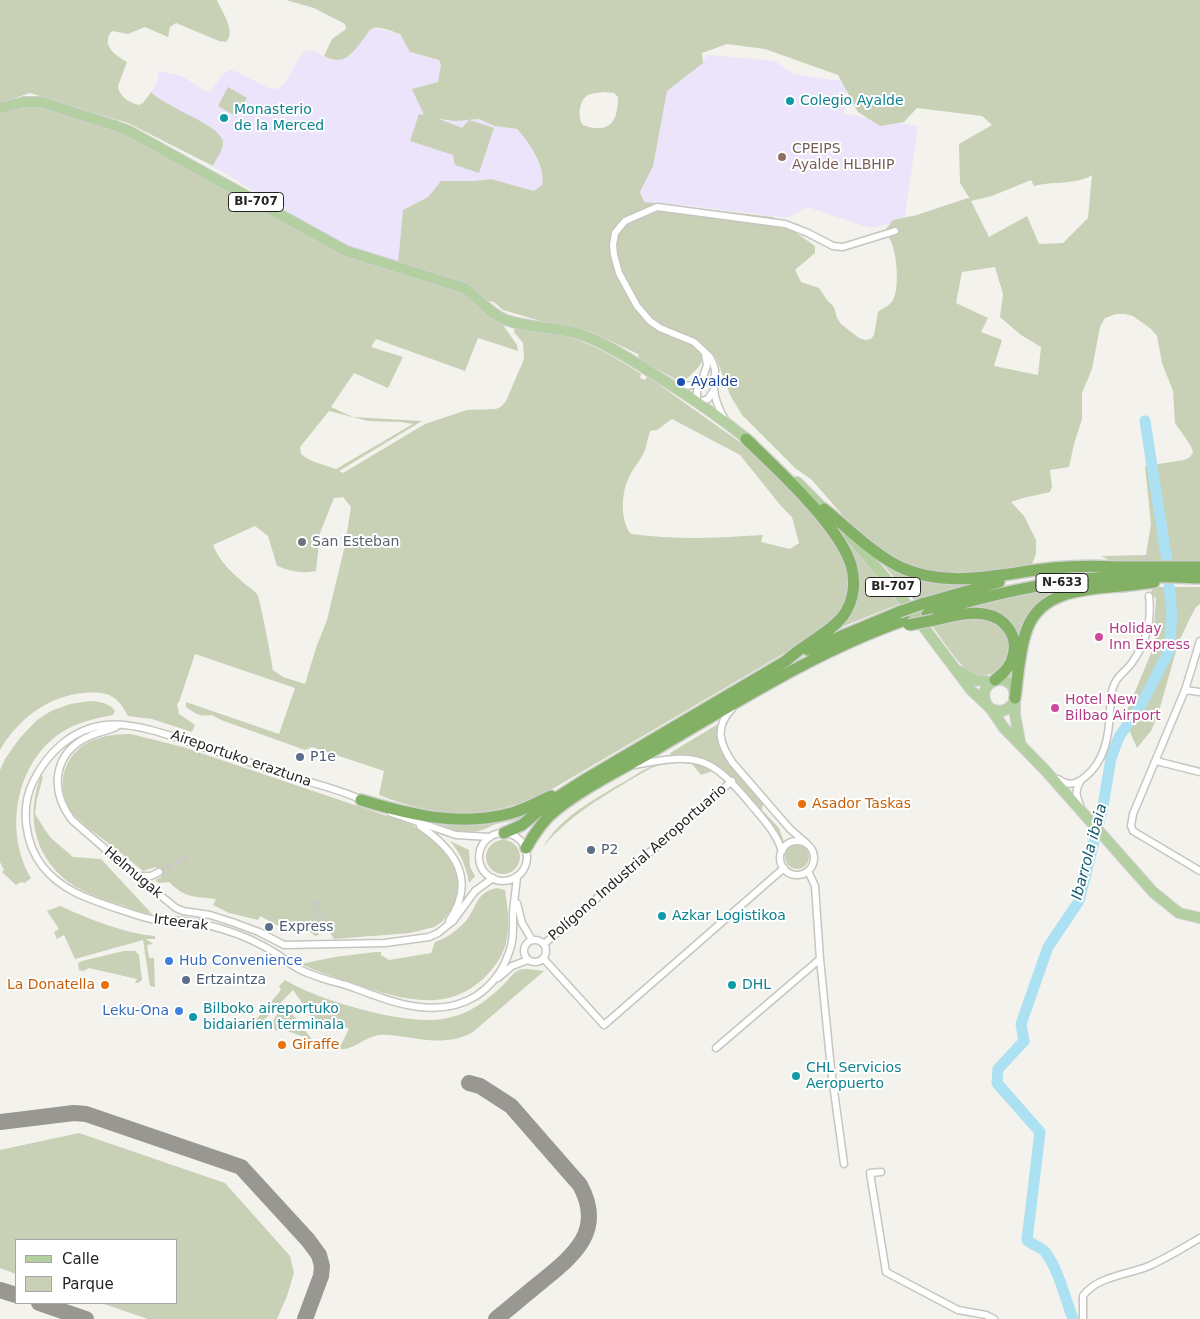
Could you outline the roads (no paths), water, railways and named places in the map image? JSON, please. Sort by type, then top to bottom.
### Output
[{"type":"highway","points":[[526,848],[540,826],[557,810],[581,793],[741,699],[789,666],[795,652],[834,625],[849,606],[853,594],[854,579],[851,564],[837,536],[801,494],[746,439]]},
{"type":"highway","points":[[824,509],[882,557],[898,566],[926,576],[957,580],[1053,568],[1118,566]]},
{"type":"highway","name":"N-633","points":[[928,612],[990,584],[1074,570],[1118,566],[1200,567]]},
{"type":"highway","name":"N-633","points":[[789,666],[839,636],[995,594],[1088,580],[1139,576],[1200,579]]},
{"type":"highway","points":[[1014,700],[1026,629],[1031,619],[1053,598],[1095,588],[1200,579]]},
{"type":"highway","points":[[904,619],[928,612],[982,613],[994,616],[1002,621],[1012,635],[1014,644],[1013,657],[1002,675],[993,681]]},
{"type":"highway","name":"N-633","points":[[789,666],[904,619]]},
{"type":"highway","points":[[504,833],[529,821],[547,804],[586,779],[789,666]]},
{"type":"highway","points":[[361,800],[430,817],[476,819],[514,812],[586,779]]},
{"type":"main road","name":"BI-707","points":[[0,108],[24,102],[41,102],[123,128],[346,251],[464,288],[497,316],[507,321],[582,335],[618,353],[672,386],[746,439],[778,465],[824,509],[871,559],[958,670],[971,690],[989,707],[1004,728],[1045,770]]},
{"type":"main road","name":"BI-707","points":[[958,670],[976,680],[1004,680],[1008,682],[1014,689],[1014,700]]},
{"type":"main road","points":[[993,681],[984,693],[984,698],[989,707],[995,711],[1004,711],[1008,709],[1014,700]]},
{"type":"main road","points":[[1014,700],[1020,743]]},
{"type":"main road","points":[[1045,770],[1165,903],[1179,913],[1200,918]]},
{"type":"street","points":[[705,352],[707,365],[697,391],[697,403],[708,399],[714,388],[716,376],[714,363],[705,352],[694,342],[660,328],[637,306],[619,273],[614,255],[615,233],[625,221],[656,207],[785,224],[833,246],[843,247],[895,230]]},
{"type":"street","points":[[672,386],[690,386],[707,380],[714,388],[721,412],[730,427]]},
{"type":"street","points":[[1094,826],[1076,796],[1077,789],[1081,781],[1098,764],[1103,754],[1109,735],[1110,697],[1114,684],[1139,653],[1146,638],[1149,623],[1149,596]]},
{"type":"street","points":[[1200,642],[1184,690],[1132,819],[1131,826],[1133,831],[1200,871]]},
{"type":"street","points":[[1184,690],[1200,692]]},
{"type":"street","points":[[741,699],[727,714],[722,725],[720,736],[722,744],[732,762],[790,829],[806,844],[813,852],[814,862],[808,871],[803,874],[792,874],[784,868],[780,860],[782,851],[793,842],[806,844]]},
{"type":"street","name":"Irteerak","points":[[118,726],[107,725],[91,728],[62,744],[47,759],[31,787],[26,804],[26,823],[31,847],[37,859],[53,878],[66,888],[80,896],[153,920],[203,924],[238,934],[275,953],[297,969],[367,994],[415,1006],[430,1008],[456,1006],[468,1001],[488,987]]},
{"type":"street","name":"Aireportuko eraztuna","points":[[118,726],[140,728],[177,738],[361,800],[381,810],[456,835],[490,837]]},
{"type":"street","name":"Helmugak","points":[[118,726],[90,736],[71,750],[63,759],[58,790],[65,810],[72,820],[135,875],[180,910],[210,915],[232,922],[259,932],[281,944],[338,945],[385,943],[429,936],[445,928]]},
{"type":"street","points":[[628,766],[678,758],[693,759],[713,766],[732,781],[775,833],[782,851]]},
{"type":"street","points":[[1156,761],[1200,772]]},
{"type":"street","points":[[1045,770],[1065,784],[1081,781]]},
{"type":"street","name":"Polígono Industrial Aeroportuario","points":[[544,944],[732,781]]},
{"type":"street","points":[[414,821],[432,834],[450,851],[461,877],[462,893],[460,903],[445,928]]},
{"type":"street","points":[[504,833],[510,833],[520,839],[526,848],[527,861],[522,872],[510,880],[501,881],[493,878],[484,870],[479,858],[482,846],[490,837],[504,833]]},
{"type":"street","name":"Polígono Industrial Aeroportuario","points":[[544,958],[604,1025],[784,868]]},
{"type":"street","points":[[808,871],[815,886],[831,1070],[844,1164]]},
{"type":"street","points":[[135,875],[144,877],[159,872]]},
{"type":"street","points":[[488,987],[505,963],[511,948],[517,876]]},
{"type":"street","points":[[445,928],[459,914],[475,891],[493,878]]},
{"type":"street","points":[[488,987],[512,966],[528,960],[536,962],[544,958],[546,951],[544,944],[532,940],[522,923],[515,895]]},
{"type":"street","points":[[528,960],[525,957],[524,949],[528,942],[532,940]]},
{"type":"street","points":[[716,1048],[820,959]]},
{"type":"street","points":[[881,1172],[870,1173],[886,1272],[958,1310],[986,1315],[994,1319]]},
{"type":"street","points":[[1083,1319],[1083,1296],[1094,1285],[1147,1267],[1200,1238]]},
{"type":"waterway","name":"Ibarrola ibaia","points":[[1145,421],[1167,561]]},
{"type":"waterway","name":"Ibarrola ibaia","points":[[1073,1319],[1051,1260],[1045,1251],[1027,1240],[1040,1132],[997,1083],[998,1069],[1024,1041],[1021,1024],[1048,947],[1079,901],[1103,806],[1111,758],[1119,737],[1142,703],[1169,651],[1172,614],[1169,586]]},
{"type":"tunnel","points":[[1146,555],[1147,568]]},
{"type":"tunnel","points":[[159,872],[187,858]]},
{"type":"tunnel","points":[[314,900],[324,927]]},
{"type":"place","name":"Colegio Ayalde","points":[[790,101]]},
{"type":"place","name":"Monasterio de la Merced","points":[[224,118]]},
{"type":"place","name":"CPEIPS Ayalde HLBHIP","points":[[782,157]]},
{"type":"place","name":"Ayalde","points":[[681,382]]},
{"type":"place","name":"San Esteban","points":[[302,542]]},
{"type":"place","name":"Holiday Inn Express","points":[[1099,637]]},
{"type":"place","name":"Hotel New Bilbao Airport","points":[[1055,708]]},
{"type":"place","name":"P1e","points":[[300,757]]},
{"type":"place","name":"Asador Taskas","points":[[802,804]]},
{"type":"place","name":"P2","points":[[591,850]]},
{"type":"place","name":"Azkar Logistikoa","points":[[662,916]]},
{"type":"place","name":"Express","points":[[269,927]]},
{"type":"place","name":"Hub Convenience","points":[[169,961]]},
{"type":"place","name":"Ertzaintza","points":[[186,980]]},
{"type":"place","name":"La Donatella","points":[[105,985]]},
{"type":"place","name":"DHL","points":[[732,985]]},
{"type":"place","name":"Leku-Ona","points":[[179,1011]]},
{"type":"place","name":"Bilboko aireportuko bidaiarien terminala","points":[[193,1017]]},
{"type":"place","name":"Giraffe","points":[[282,1045]]},
{"type":"place","name":"CHL Servicios Aeropuerto","points":[[796,1076]]}]
